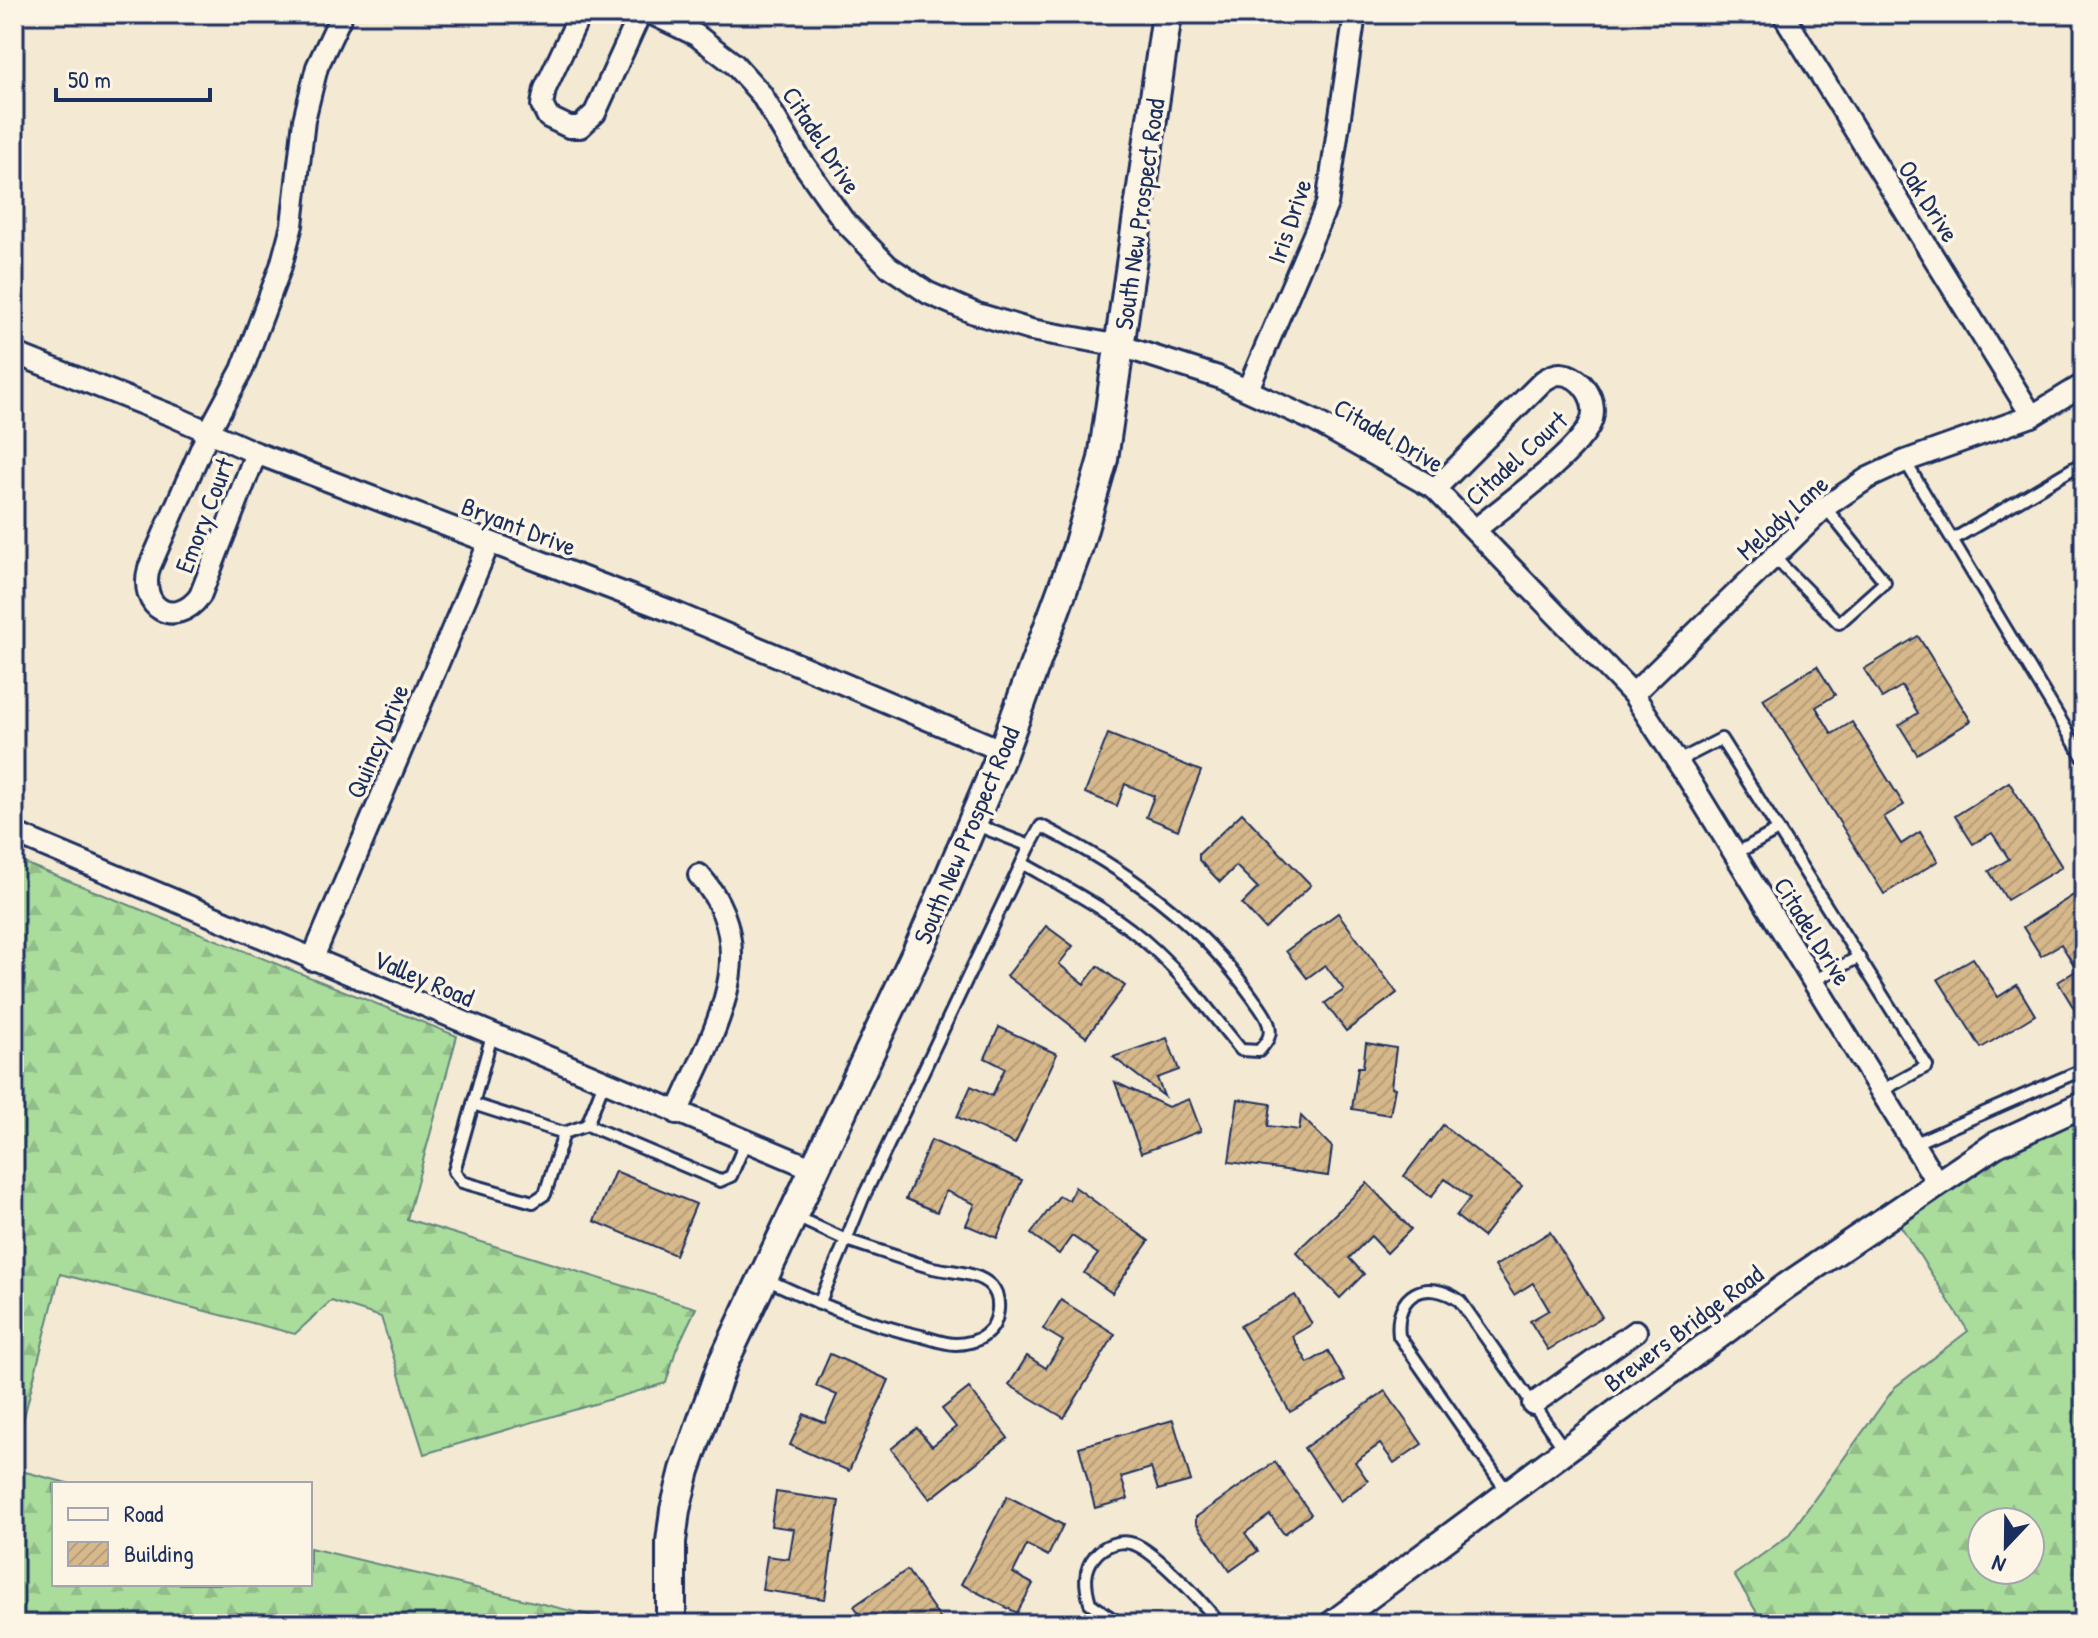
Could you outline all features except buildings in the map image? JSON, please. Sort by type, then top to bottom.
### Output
[{"type":"main road","name":"South New Prospect Road","points":[[671,1624],[671,1542],[685,1470],[723,1363],[925,935],[1003,751],[1086,520],[1103,459],[1167,14]]},
{"type":"street","points":[[580,14],[545,89],[542,105],[548,117],[569,127],[580,127],[595,113],[640,14]]},
{"type":"street","name":"Citadel Drive","points":[[652,14],[696,35],[734,64],[761,94],[798,156],[843,220],[888,266],[928,293],[974,313],[1031,330],[1121,346],[1248,389],[1315,421],[1435,489],[1633,694],[1938,1184]]},
{"type":"street","name":"Iris Drive","points":[[1248,389],[1327,204],[1355,14]]},
{"type":"street","name":"Oak Drive","points":[[1783,14],[2032,416]]},
{"type":"street","points":[[208,433],[242,370],[281,266],[292,225],[304,120],[317,67],[340,15]]},
{"type":"street","name":"Bryant Drive","points":[[14,353],[173,416],[256,453],[673,612],[1003,751]]},
{"type":"street","name":"Citadel Court","points":[[1435,489],[1543,381],[1555,374],[1563,374],[1585,386],[1591,399],[1593,417],[1577,444],[1476,529]]},
{"type":"street","name":"Melody Lane","points":[[1633,694],[1825,507],[1868,478],[1905,461],[2032,416],[2084,384]]},
{"type":"street","name":"Emory Court","points":[[208,433],[146,579],[149,597],[162,610],[185,610],[200,596],[256,453]]},
{"type":"street","name":"Quincy Drive","points":[[312,960],[489,543]]},
{"type":"street","name":"Valley Road","points":[[14,833],[814,1169]]},
{"type":"street","points":[[677,1113],[721,1012],[731,971],[727,919],[713,892],[699,875]]},
{"type":"street","name":"Brewers Bridge Road","points":[[1332,1624],[1786,1286],[1995,1145],[2084,1104]]},
{"type":"street","points":[[1533,1404],[1636,1331]]},
{"type":"lane","points":[[1905,461],[2084,759]]},
{"type":"lane","points":[[1952,540],[2084,462]]},
{"type":"lane","points":[[1774,557],[1839,623],[1885,582],[1825,507]]},
{"type":"lane","points":[[1676,762],[1721,739],[1927,1066],[1881,1091]]},
{"type":"lane","points":[[972,823],[1030,846]]},
{"type":"lane","points":[[819,1304],[869,1184],[1030,846],[1041,826],[1079,846],[1169,906],[1237,976],[1268,1022],[1270,1036],[1259,1051],[1241,1050],[1186,981],[1154,948],[1102,908],[1022,863]]},
{"type":"lane","points":[[1735,854],[1778,830]]},
{"type":"lane","points":[[1813,981],[1859,957]]},
{"type":"lane","points":[[492,1035],[454,1171],[462,1182],[533,1202],[545,1194],[564,1133]]},
{"type":"lane","points":[[1913,1144],[2084,1069]]},
{"type":"lane","points":[[587,1125],[604,1082]]},
{"type":"lane","points":[[473,1104],[564,1133],[587,1125],[720,1181],[731,1176],[746,1141]]},
{"type":"lane","points":[[763,1277],[819,1304],[887,1329],[954,1344],[972,1342],[986,1335],[995,1322],[997,1296],[991,1285],[979,1278],[846,1240],[792,1215]]},
{"type":"lane","points":[[1509,1494],[1399,1336],[1397,1324],[1400,1309],[1411,1295],[1419,1290],[1432,1289],[1449,1293],[1460,1301],[1567,1452]]},
{"type":"lane","points":[[1120,1624],[1090,1603],[1086,1583],[1087,1570],[1099,1551],[1121,1542],[1135,1544],[1157,1559],[1219,1624]]},
{"type":"green space","points":[[14,859],[457,1036],[407,1219],[696,1308],[676,1350],[666,1383],[424,1454],[381,1317],[331,1301],[295,1334],[60,1274],[14,1457]]},
{"type":"green space","points":[[2084,1119],[2084,1624],[1764,1624],[1734,1575],[1788,1536],[1895,1387],[1968,1331],[1893,1214],[1941,1179]]},
{"type":"green space","points":[[14,1469],[63,1482],[52,1482],[52,1586],[312,1586],[312,1548],[626,1624],[198,1624],[198,1620],[14,1620]]}]
